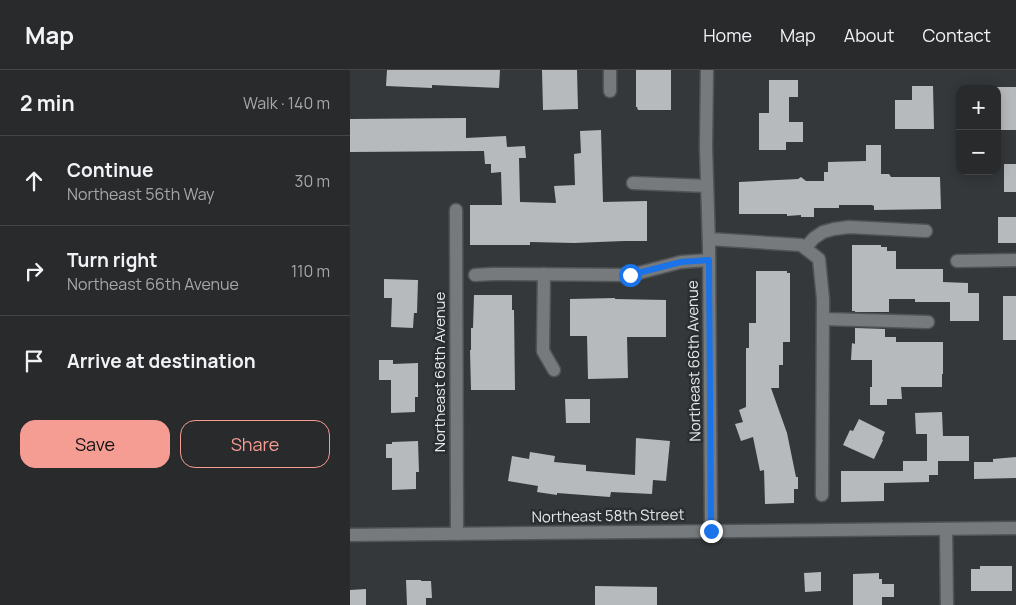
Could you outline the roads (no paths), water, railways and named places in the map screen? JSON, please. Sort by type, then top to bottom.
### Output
[{"type":"street","points":[[610,70],[610,90]]},
{"type":"street","name":"Northeast 66th Avenue","points":[[707,70],[706,147],[709,239],[711,531]]},
{"type":"street","points":[[633,183],[707,186]]},
{"type":"street","name":"Northeast 68th Avenue","points":[[456,210],[457,534]]},
{"type":"street","points":[[805,248],[823,232],[834,229],[849,227],[926,231]]},
{"type":"street","points":[[709,239],[802,246],[819,259],[823,299],[822,495]]},
{"type":"street","points":[[475,275],[630,275],[681,262],[709,260]]},
{"type":"street","points":[[957,261],[1016,260]]},
{"type":"street","points":[[544,274],[544,351],[554,370]]},
{"type":"street","points":[[823,319],[928,322]]},
{"type":"street","name":"Northeast 58th Street","points":[[350,536],[1016,528]]},
{"type":"street","points":[[946,529],[947,605]]}]
